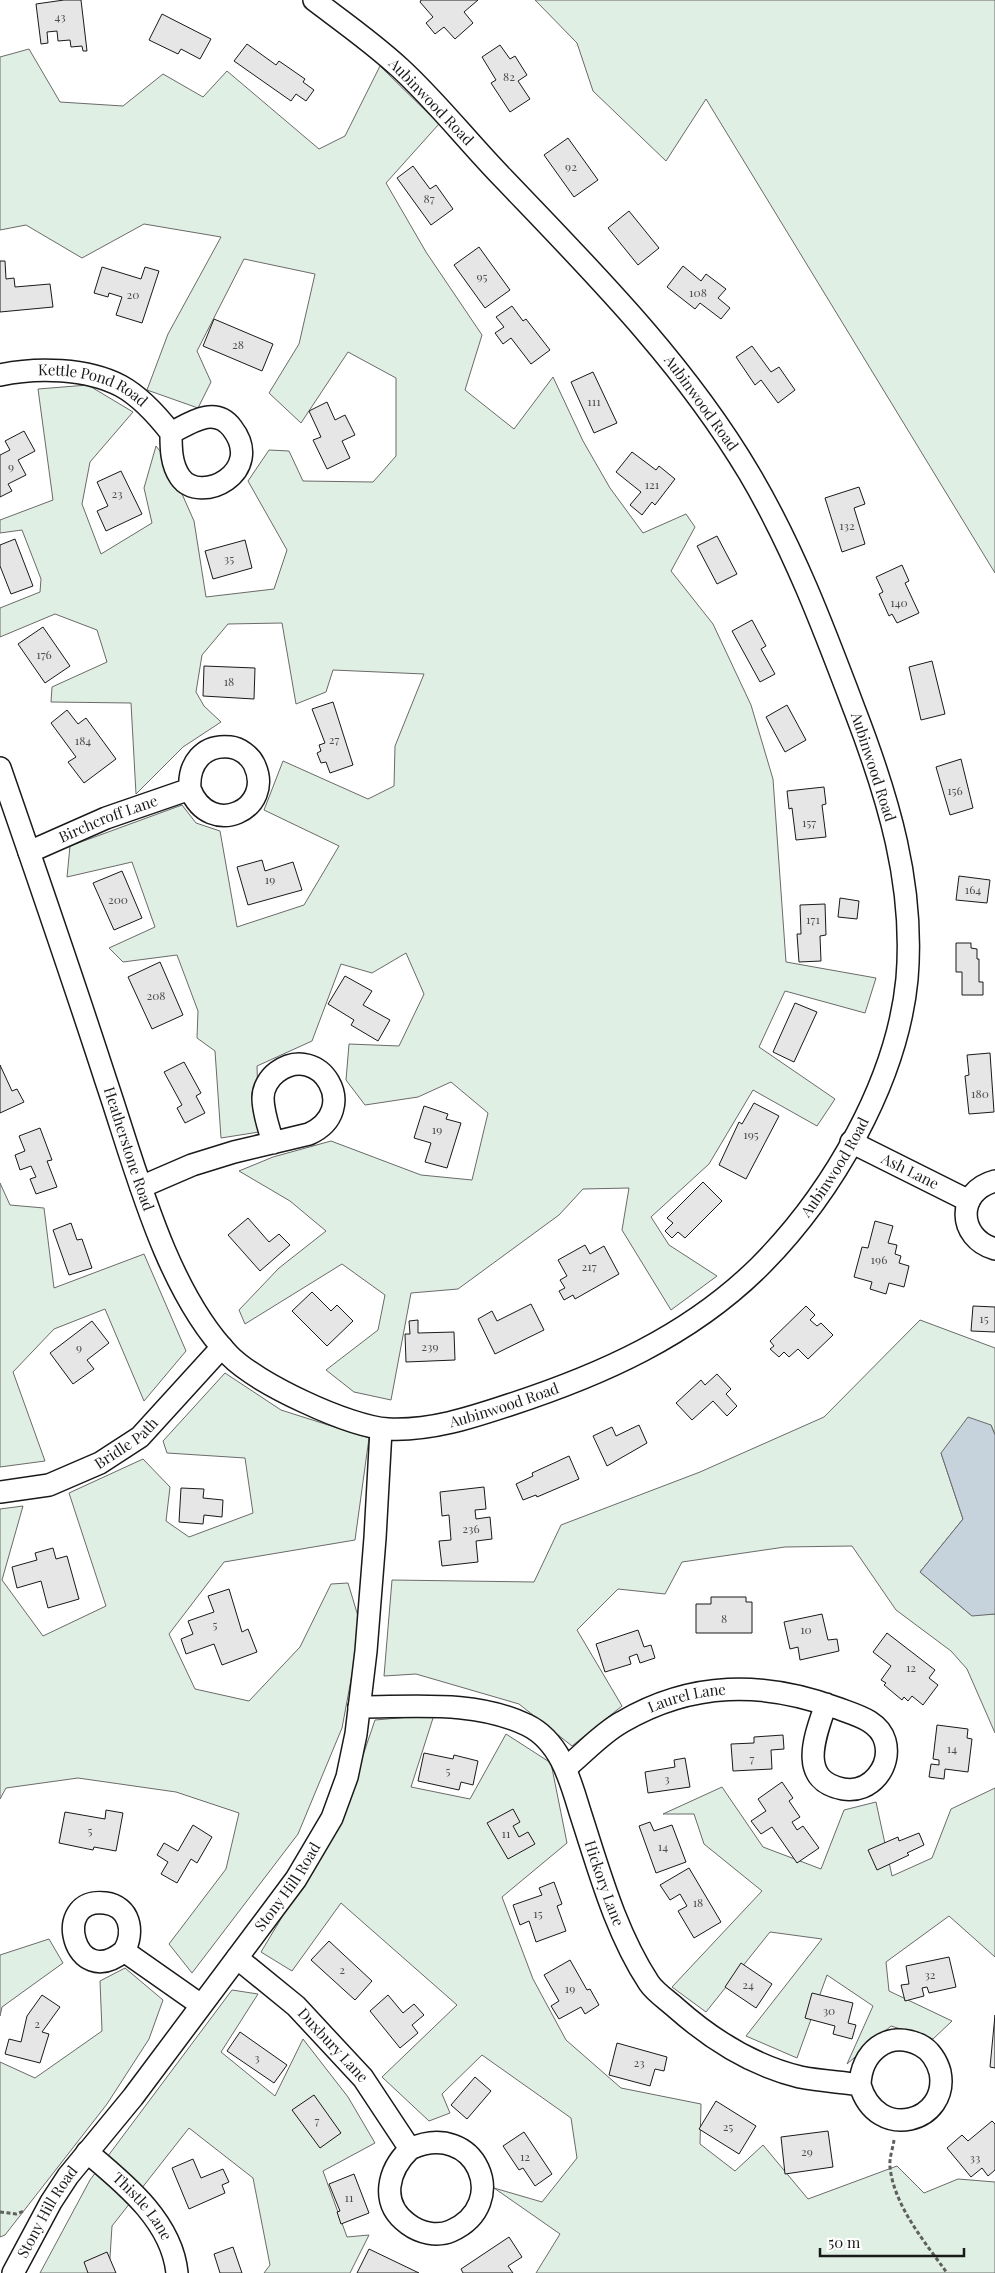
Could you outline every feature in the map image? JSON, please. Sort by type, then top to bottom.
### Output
[{"type":"street","name":"Aubinwood Road","points":[[314,0],[376,47],[430,97],[491,166],[645,329],[678,369],[726,437],[770,510],[794,557],[824,627],[877,769],[895,832],[906,894],[907,970],[898,1034],[889,1065],[878,1092],[851,1142],[809,1208],[764,1262],[730,1293],[690,1323],[646,1350],[560,1388],[457,1422],[416,1428],[381,1430]]},
{"type":"street","name":"Kettle Pond Road","points":[[0,375],[19,371],[47,370],[106,380],[120,385],[138,398],[154,412],[171,433]]},
{"type":"street","name":"Heatherstone Road","points":[[0,768],[141,1187],[174,1268],[207,1329],[236,1362],[259,1379],[318,1408],[381,1430]]},
{"type":"street","name":"Birchcroff Lane","points":[[29,852],[106,818],[190,789]]},
{"type":"street","name":"Ash Lane","points":[[851,1142],[969,1201]]},
{"type":"street","points":[[141,1187],[192,1165],[234,1152],[273,1143]]},
{"type":"street","points":[[995,1181],[987,1183],[977,1190],[969,1201],[966,1210],[966,1221],[976,1240],[985,1247],[995,1249]]},
{"type":"street","name":"Bridle Path","points":[[0,1492],[49,1485],[100,1463],[140,1437],[222,1348]]},
{"type":"street","name":"Stony Hill Road","points":[[13,2273],[51,2202],[88,2152],[133,2097],[296,1879],[332,1818],[347,1776],[360,1707],[376,1538],[381,1430]]},
{"type":"street","name":"Laurel Lane","points":[[566,1767],[621,1722],[668,1700],[713,1690],[755,1688],[810,1698],[826,1704]]},
{"type":"street","name":"Hickory Lane","points":[[360,1707],[463,1707],[494,1713],[528,1725],[551,1745],[566,1767],[612,1907],[626,1943],[650,1984],[696,2026],[748,2058],[800,2076],[860,2085]]},
{"type":"street","points":[[124,1951],[201,2005]]},
{"type":"street","name":"Duxbury Lane","points":[[236,1958],[296,2006],[363,2078],[410,2149]]},
{"type":"street","points":[[897,2040],[910,2041],[922,2046],[931,2054],[938,2065],[941,2079],[939,2092],[933,2104],[917,2117],[897,2121],[883,2117],[872,2109],[864,2098],[860,2085],[861,2072],[865,2060],[873,2050],[884,2043],[897,2040]]},
{"type":"street","points":[[430,2142],[452,2144],[465,2151],[475,2162],[481,2175],[482,2190],[480,2204],[472,2217],[462,2226],[447,2233],[431,2234],[415,2229],[402,2220],[393,2206],[389,2191],[391,2175],[398,2160],[410,2149],[430,2142]]},
{"type":"street","name":"Thistle Lane","points":[[88,2152],[131,2189],[161,2228],[176,2262],[177,2273]]},
{"type":"path","points":[[897,2121],[890,2166],[897,2193],[918,2233],[947,2273]]},
{"type":"green space","points":[[535,0],[995,0],[995,573],[706,99],[666,161],[593,91],[577,43]]},
{"type":"green space","points":[[29,49],[60,102],[123,106],[163,74],[203,97],[227,71],[319,149],[345,136],[380,66],[439,124],[386,183],[426,252],[482,335],[465,390],[514,429],[553,377],[583,441],[610,488],[643,533],[686,514],[695,527],[671,571],[713,624],[751,705],[773,779],[786,962],[876,978],[865,1013],[785,991],[759,1047],[835,1099],[817,1126],[753,1090],[709,1164],[651,1217],[669,1245],[717,1276],[671,1310],[622,1230],[629,1188],[583,1189],[559,1215],[458,1289],[411,1293],[391,1400],[354,1392],[326,1370],[378,1330],[385,1295],[342,1264],[245,1324],[239,1310],[279,1268],[326,1231],[290,1201],[239,1171],[273,1157],[331,1141],[421,1175],[472,1180],[488,1113],[451,1082],[418,1097],[365,1105],[346,1080],[349,1044],[399,1046],[424,994],[406,953],[372,973],[341,964],[312,1041],[257,1066],[259,1132],[221,1138],[215,1051],[197,1038],[198,1011],[177,955],[123,962],[109,948],[155,927],[132,862],[67,877],[70,846],[182,805],[196,823],[220,831],[237,927],[304,905],[339,846],[264,810],[283,761],[368,799],[394,786],[395,746],[424,674],[333,670],[326,692],[296,704],[282,623],[228,624],[202,655],[196,692],[204,706],[221,722],[183,747],[136,794],[131,703],[51,702],[52,687],[107,662],[97,630],[55,614],[0,637],[0,608],[40,592],[41,579],[22,530],[0,533],[0,520],[53,500],[38,389],[88,385],[133,412],[90,462],[82,504],[101,554],[152,523],[144,488],[156,446],[167,460],[194,521],[206,597],[274,589],[287,550],[248,481],[269,450],[289,451],[303,481],[373,482],[396,456],[396,378],[348,352],[301,423],[269,393],[299,344],[315,274],[244,259],[197,351],[211,382],[198,408],[147,390],[168,334],[221,237],[144,224],[82,258],[26,225],[0,230],[0,57]]},
{"type":"green space","points":[[0,1183],[10,1205],[44,1208],[54,1288],[144,1254],[186,1351],[144,1401],[105,1309],[54,1329],[13,1372],[45,1461],[0,1467]]},
{"type":"green space","points":[[920,1320],[995,1348],[995,1435],[991,1425],[941,1453],[963,1519],[920,1572],[971,1615],[995,1614],[995,1733],[967,1669],[951,1651],[896,1610],[852,1546],[785,1547],[682,1562],[665,1594],[618,1589],[577,1630],[622,1706],[572,1746],[519,1704],[416,1674],[384,1676],[392,1580],[534,1582],[561,1525],[700,1472],[824,1417]]},
{"type":"green space","points":[[225,1373],[281,1410],[369,1438],[355,1540],[224,1562],[169,1634],[195,1689],[249,1701],[300,1647],[331,1584],[348,1583],[361,1626],[342,1728],[298,1834],[192,1973],[169,1944],[226,1869],[239,1813],[176,1792],[78,1778],[6,1788],[0,1799],[0,1509],[23,1506],[2,1580],[43,1636],[106,1606],[69,1493],[143,1459],[170,1487],[166,1521],[189,1537],[253,1513],[245,1458],[167,1453],[163,1441]]},
{"type":"green space","points":[[434,1715],[411,1787],[470,1799],[506,1734],[551,1763],[567,1843],[502,1897],[533,1979],[566,2040],[621,2088],[701,2104],[700,2144],[735,2171],[763,2145],[808,2199],[897,2166],[924,2193],[958,2179],[995,2182],[995,2273],[536,2273],[560,2234],[494,2188],[542,2202],[577,2158],[571,2118],[482,2055],[442,2094],[450,2113],[429,2121],[382,2077],[457,2005],[341,1903],[292,1971],[261,1952],[342,1817],[375,1720]]},
{"type":"green space","points":[[722,1787],[763,1847],[821,1869],[844,1810],[876,1802],[892,1876],[932,1858],[951,1809],[995,1788],[995,1957],[949,1916],[886,1962],[889,1991],[952,2021],[933,2039],[891,2026],[847,2064],[873,2006],[827,1975],[797,2058],[746,2036],[822,1939],[770,1932],[706,2012],[672,1987],[762,1891],[704,1844],[694,1814],[663,1814]]},
{"type":"green space","points":[[49,1939],[63,1963],[2,2007],[0,2016],[0,1955]]},
{"type":"green space","points":[[125,1968],[163,2000],[149,2039],[107,2104],[5,2235],[0,2237],[0,2062],[35,2078],[102,2031],[100,1981]]},
{"type":"green space","points":[[232,1990],[258,1994],[221,2052],[275,2096],[303,2039],[348,2097],[375,2143],[323,2171],[347,2237],[369,2235],[350,2273],[264,2273],[270,2265],[253,2178],[189,2128],[112,2226],[109,2273],[40,2273],[90,2180]]},
{"type":"shaded area","points":[[968,1417],[991,1425],[995,1435],[995,1614],[972,1616],[920,1572],[963,1519],[941,1453]]},
{"type":"building","points":[[64,0],[81,0],[87,51],[83,51],[82,46],[71,47],[70,40],[58,41],[57,31],[47,32],[48,43],[41,44],[36,4]]},
{"type":"building","points":[[421,0],[478,0],[464,12],[473,23],[455,39],[444,27],[435,34],[426,23],[433,17],[420,2]]},
{"type":"building","points":[[162,14],[211,39],[200,59],[181,49],[178,54],[149,40]]},
{"type":"building","points":[[247,44],[276,65],[279,61],[305,79],[303,82],[314,90],[306,101],[296,94],[291,101],[234,61]]},
{"type":"building","points":[[500,45],[510,59],[515,56],[527,75],[518,81],[530,99],[510,112],[491,83],[496,80],[482,57]]},
{"type":"building","points":[[568,138],[598,180],[574,197],[544,155]]},
{"type":"building","points":[[413,166],[430,189],[436,185],[453,209],[431,225],[397,178]]},
{"type":"building","points":[[629,211],[659,248],[638,265],[608,228]]},
{"type":"building","points":[[479,247],[510,290],[485,308],[454,265]]},
{"type":"building","points":[[0,261],[5,261],[6,279],[14,278],[15,287],[50,284],[53,307],[0,312]]},
{"type":"building","points":[[683,266],[701,281],[706,274],[726,289],[718,298],[730,308],[721,319],[700,303],[695,309],[667,287]]},
{"type":"building","points":[[102,267],[141,279],[145,267],[159,271],[142,323],[116,315],[122,297],[109,293],[108,297],[94,293]]},
{"type":"building","points":[[512,306],[523,321],[526,319],[550,350],[531,364],[511,338],[503,344],[495,333],[504,327],[496,317]]},
{"type":"building","points":[[214,319],[273,344],[262,371],[203,346]]},
{"type":"building","points":[[752,346],[771,372],[779,367],[795,390],[778,403],[761,380],[755,385],[736,357]]},
{"type":"building","points":[[593,372],[617,423],[594,433],[571,382]]},
{"type":"building","points":[[327,402],[335,420],[345,415],[355,435],[342,441],[350,458],[327,469],[313,440],[321,437],[309,411]]},
{"type":"building","points":[[24,431],[35,451],[18,460],[26,475],[8,484],[12,491],[0,497],[0,455],[10,450],[5,441]]},
{"type":"building","points":[[632,452],[656,470],[659,466],[675,479],[655,505],[652,502],[642,515],[630,505],[641,492],[616,472]]},
{"type":"building","points":[[121,471],[142,514],[106,531],[97,511],[108,506],[97,482]]},
{"type":"building","points":[[859,487],[865,504],[854,508],[865,544],[842,552],[825,498]]},
{"type":"building","points":[[717,536],[737,574],[717,584],[697,546]]},
{"type":"building","points":[[15,539],[33,586],[11,594],[0,566],[0,545]]},
{"type":"building","points":[[245,540],[252,568],[213,579],[205,551]]},
{"type":"building","points":[[902,565],[909,581],[905,583],[919,613],[897,623],[892,614],[889,616],[879,594],[883,592],[876,577]]},
{"type":"building","points":[[752,620],[766,646],[761,649],[775,674],[760,682],[732,631]]},
{"type":"building","points":[[43,627],[70,666],[45,683],[18,644]]},
{"type":"building","points":[[932,661],[945,714],[921,720],[909,667]]},
{"type":"building","points":[[204,666],[255,668],[254,699],[203,696]]},
{"type":"building","points":[[333,702],[353,765],[330,773],[326,762],[321,763],[317,753],[321,751],[319,745],[325,743],[312,709]]},
{"type":"building","points":[[787,705],[806,740],[785,752],[766,717]]},
{"type":"building","points":[[67,710],[78,724],[86,718],[116,759],[84,783],[68,762],[76,757],[51,723]]},
{"type":"building","points":[[961,759],[973,808],[950,815],[936,767]]},
{"type":"building","points":[[824,787],[826,804],[822,805],[826,837],[796,840],[792,808],[789,809],[787,791]]},
{"type":"building","points":[[262,860],[265,871],[293,862],[302,890],[248,905],[237,867]]},
{"type":"building","points":[[122,871],[142,918],[114,930],[93,883]]},
{"type":"building","points":[[959,876],[990,880],[987,903],[956,900]]},
{"type":"building","points":[[840,898],[859,901],[857,919],[838,917]]},
{"type":"building","points":[[825,904],[826,935],[820,936],[821,961],[799,962],[797,934],[801,934],[800,905]]},
{"type":"building","points":[[956,943],[971,943],[971,948],[977,949],[979,982],[983,982],[983,995],[962,995],[962,972],[956,972]]},
{"type":"building","points":[[160,962],[183,1015],[152,1029],[128,977]]},
{"type":"building","points":[[345,976],[372,991],[363,1005],[390,1020],[378,1041],[351,1025],[354,1020],[328,1004]]},
{"type":"building","points":[[795,1003],[817,1012],[794,1062],[773,1052]]},
{"type":"building","points":[[990,1053],[994,1112],[969,1114],[965,1076],[969,1075],[967,1055]]},
{"type":"building","points":[[184,1062],[201,1093],[196,1096],[205,1113],[185,1123],[177,1108],[182,1105],[164,1072]]},
{"type":"building","points":[[0,1065],[12,1091],[17,1089],[24,1102],[0,1113]]},
{"type":"building","points":[[754,1103],[779,1116],[746,1179],[719,1165],[739,1122],[742,1124]]},
{"type":"building","points":[[424,1106],[448,1114],[446,1119],[461,1123],[447,1168],[425,1162],[431,1143],[414,1138]]},
{"type":"building","points":[[40,1128],[52,1160],[47,1161],[57,1187],[36,1194],[30,1179],[36,1177],[31,1166],[20,1170],[15,1155],[25,1151],[19,1136]]},
{"type":"building","points":[[703,1182],[722,1201],[685,1238],[678,1232],[672,1238],[665,1231],[673,1223],[667,1218]]},
{"type":"building","points":[[248,1218],[269,1242],[279,1234],[290,1245],[260,1271],[228,1235]]},
{"type":"building","points":[[875,1221],[893,1226],[888,1243],[897,1245],[895,1254],[901,1256],[899,1263],[909,1266],[904,1287],[889,1283],[886,1294],[870,1289],[872,1282],[854,1277],[862,1247],[868,1248]]},
{"type":"building","points":[[71,1223],[77,1240],[82,1239],[92,1268],[69,1275],[53,1230]]},
{"type":"building","points":[[585,1245],[590,1254],[604,1246],[619,1274],[575,1299],[573,1295],[564,1300],[559,1291],[565,1288],[560,1280],[567,1276],[558,1260]]},
{"type":"building","points":[[312,1292],[331,1311],[337,1305],[353,1321],[327,1346],[292,1311]]},
{"type":"building","points":[[531,1304],[544,1330],[495,1354],[478,1319],[492,1311],[497,1321]]},
{"type":"building","points":[[806,1306],[815,1315],[810,1320],[817,1326],[821,1323],[833,1335],[808,1359],[798,1349],[789,1357],[784,1352],[779,1357],[770,1349],[774,1346],[770,1341]]},
{"type":"building","points":[[973,1306],[995,1307],[995,1332],[971,1331]]},
{"type":"building","points":[[418,1320],[418,1333],[454,1332],[455,1360],[406,1362],[405,1334],[410,1334],[409,1321]]},
{"type":"building","points":[[92,1321],[109,1343],[87,1360],[94,1369],[73,1384],[50,1353]]},
{"type":"building","points":[[717,1374],[731,1389],[726,1394],[737,1406],[727,1416],[713,1401],[692,1420],[676,1403],[701,1380],[705,1385]]},
{"type":"building","points":[[639,1425],[647,1443],[607,1466],[593,1436],[612,1427],[616,1436]]},
{"type":"building","points":[[569,1456],[579,1479],[537,1497],[536,1495],[523,1500],[516,1484],[533,1476],[532,1473]]},
{"type":"building","points":[[484,1487],[486,1509],[475,1510],[476,1519],[490,1517],[492,1539],[476,1541],[478,1562],[442,1566],[439,1541],[451,1540],[449,1515],[442,1516],[440,1492]]},
{"type":"building","points":[[181,1488],[204,1489],[203,1498],[223,1500],[222,1517],[204,1515],[203,1524],[179,1522]]},
{"type":"building","points":[[53,1548],[56,1559],[67,1556],[79,1599],[48,1608],[41,1581],[17,1588],[12,1567],[37,1560],[35,1553]]},
{"type":"building","points":[[229,1589],[242,1632],[248,1629],[257,1652],[222,1665],[214,1644],[186,1654],[181,1639],[193,1634],[188,1621],[214,1612],[208,1596]]},
{"type":"building","points":[[711,1597],[746,1597],[746,1602],[752,1602],[752,1633],[696,1633],[696,1604],[711,1604]]},
{"type":"building","points":[[822,1614],[828,1640],[837,1639],[839,1651],[800,1660],[798,1647],[790,1649],[784,1622]]},
{"type":"building","points":[[638,1630],[644,1647],[651,1645],[655,1658],[640,1663],[637,1654],[629,1657],[631,1664],[605,1672],[596,1644]]},
{"type":"building","points":[[887,1633],[935,1670],[929,1678],[938,1685],[923,1705],[912,1696],[908,1701],[904,1697],[902,1700],[884,1685],[886,1683],[881,1680],[891,1666],[873,1652]]},
{"type":"building","points":[[937,1725],[968,1729],[967,1738],[972,1739],[968,1772],[945,1769],[944,1779],[929,1777],[931,1764],[939,1765],[939,1760],[933,1759]]},
{"type":"building","points":[[783,1735],[784,1749],[771,1750],[772,1769],[733,1771],[731,1744],[754,1743],[754,1737]]},
{"type":"building","points":[[424,1753],[453,1759],[454,1755],[478,1761],[473,1785],[461,1782],[459,1790],[418,1781]]},
{"type":"building","points":[[685,1758],[690,1787],[648,1793],[645,1772],[675,1767],[674,1760]]},
{"type":"building","points":[[782,1782],[793,1798],[789,1801],[800,1817],[792,1822],[797,1830],[803,1826],[819,1848],[797,1863],[772,1827],[761,1834],[751,1821],[766,1811],[758,1799]]},
{"type":"building","points":[[513,1809],[520,1822],[513,1826],[519,1837],[528,1832],[535,1844],[508,1859],[487,1823]]},
{"type":"building","points":[[106,1810],[123,1813],[116,1851],[94,1847],[93,1850],[59,1843],[65,1812],[105,1819]]},
{"type":"building","points":[[650,1822],[654,1831],[672,1825],[686,1862],[656,1873],[639,1826]]},
{"type":"building","points":[[193,1825],[212,1837],[197,1863],[191,1859],[177,1883],[161,1874],[168,1862],[157,1855],[164,1843],[178,1851]]},
{"type":"building","points":[[919,1833],[924,1845],[907,1853],[909,1855],[877,1870],[868,1850],[898,1837],[899,1841]]},
{"type":"building","points":[[689,1868],[721,1922],[694,1938],[678,1911],[687,1906],[680,1894],[670,1900],[660,1885]]},
{"type":"building","points":[[554,1882],[562,1904],[557,1906],[566,1931],[536,1942],[529,1921],[520,1925],[513,1905],[542,1895],[539,1888]]},
{"type":"building","points":[[329,1941],[372,1981],[355,2000],[311,1960]]},
{"type":"building","points":[[949,1957],[956,1987],[929,1993],[927,1987],[922,1988],[924,1996],[905,2001],[901,1985],[909,1984],[906,1966]]},
{"type":"building","points":[[570,1960],[587,1990],[590,1989],[599,2005],[585,2014],[581,2007],[559,2019],[551,2006],[559,2001],[544,1975]]},
{"type":"building","points":[[741,1963],[772,1984],[756,2008],[725,1987]]},
{"type":"building","points":[[812,1993],[853,2003],[848,2023],[856,2025],[852,2039],[833,2034],[835,2026],[805,2018]]},
{"type":"building","points":[[42,1995],[60,2007],[42,2032],[49,2034],[40,2063],[5,2054],[9,2039],[21,2042],[27,2016]]},
{"type":"building","points":[[388,1995],[403,2013],[414,2004],[424,2015],[412,2025],[418,2033],[400,2048],[370,2011]]},
{"type":"building","points":[[995,2015],[995,2068],[990,2067]]},
{"type":"building","points":[[240,2032],[287,2065],[274,2083],[227,2051]]},
{"type":"building","points":[[617,2043],[667,2057],[664,2071],[655,2069],[650,2086],[609,2075]]},
{"type":"building","points":[[475,2077],[491,2091],[467,2119],[451,2105]]},
{"type":"building","points":[[314,2095],[341,2133],[320,2148],[292,2110]]},
{"type":"building","points":[[716,2101],[756,2126],[739,2154],[699,2129]]},
{"type":"building","points":[[992,2121],[995,2124],[995,2170],[988,2176],[982,2168],[971,2177],[947,2148],[962,2135],[968,2141]]},
{"type":"building","points":[[828,2131],[833,2167],[785,2174],[781,2137]]},
{"type":"building","points":[[524,2132],[552,2174],[535,2186],[523,2168],[519,2170],[503,2146]]},
{"type":"building","points":[[193,2159],[201,2178],[223,2169],[229,2182],[222,2185],[225,2193],[189,2209],[172,2168]]},
{"type":"building","points":[[354,2174],[369,2213],[341,2224],[337,2212],[340,2211],[329,2184]]},
{"type":"building","points":[[509,2237],[522,2257],[508,2266],[513,2273],[463,2273],[461,2269]]},
{"type":"building","points":[[233,2247],[242,2273],[220,2273],[214,2254]]},
{"type":"building","points":[[369,2249],[419,2273],[357,2273]]},
{"type":"building","points":[[107,2252],[116,2273],[88,2273],[84,2262]]}]
